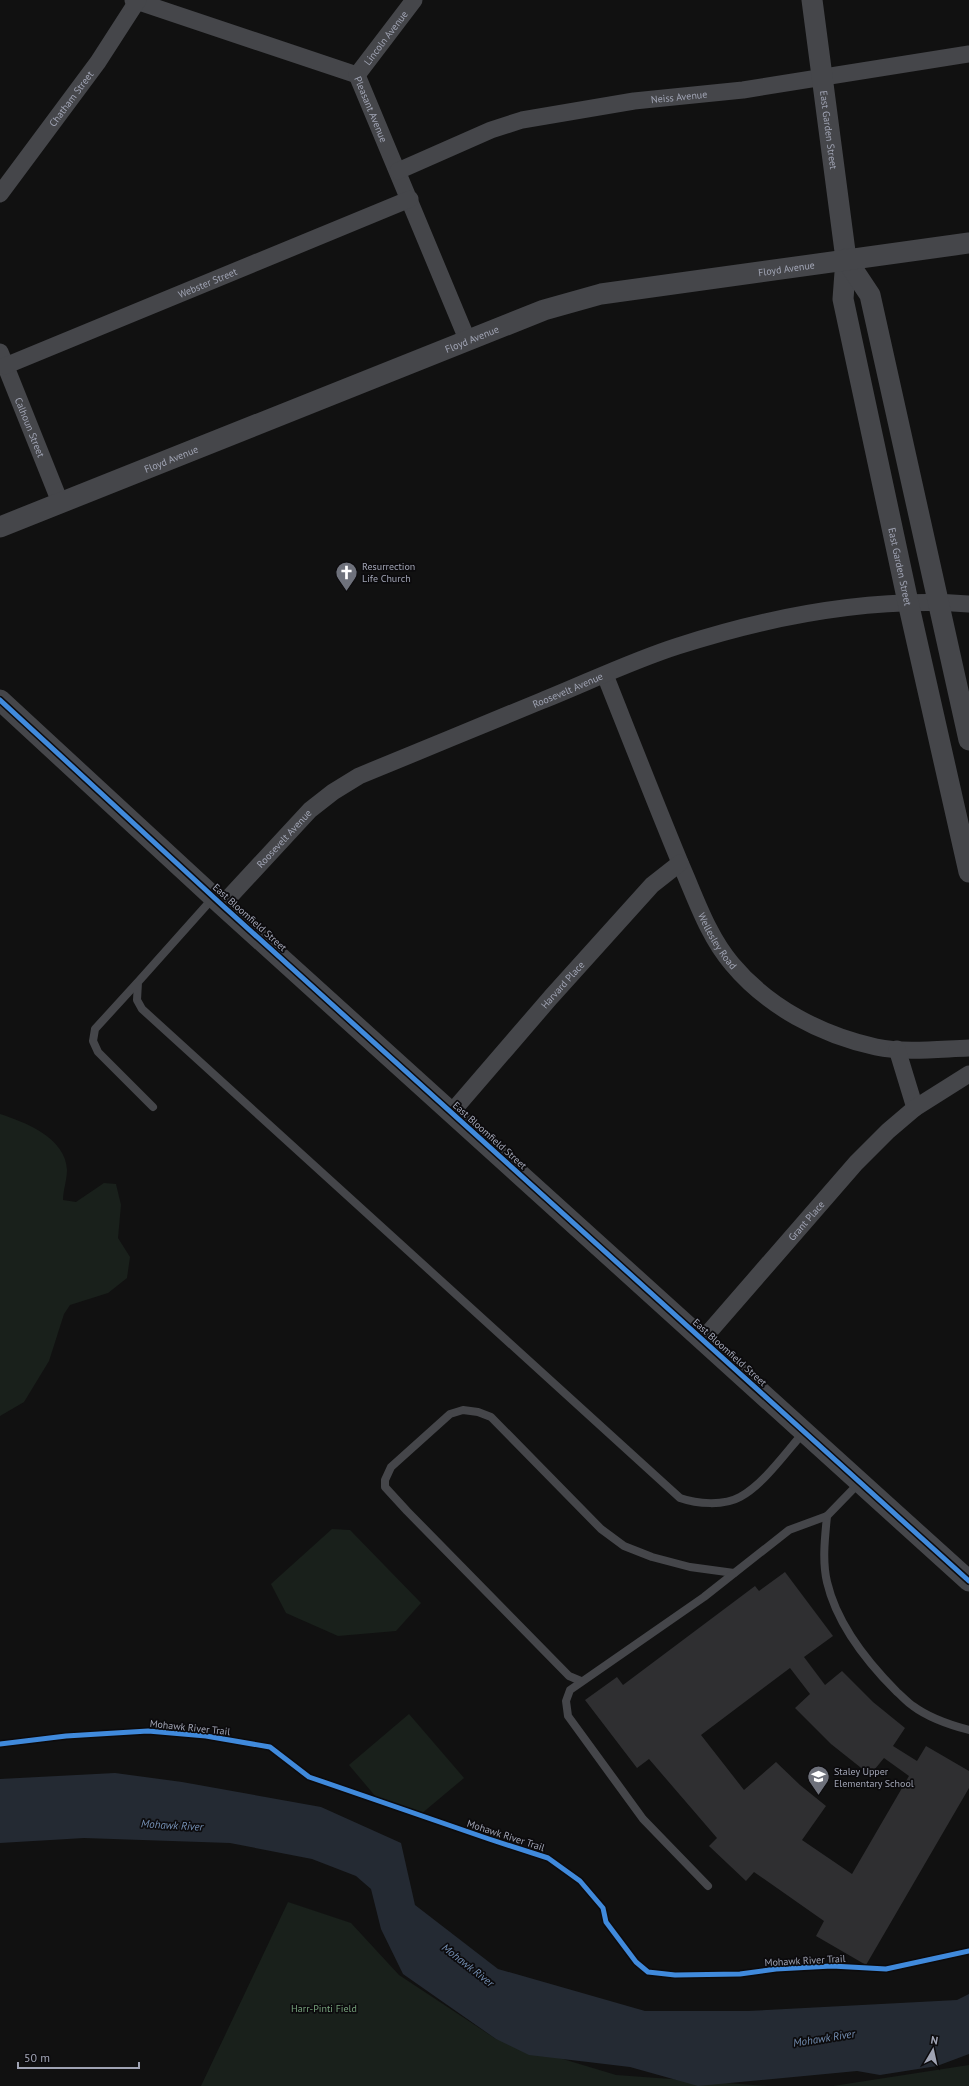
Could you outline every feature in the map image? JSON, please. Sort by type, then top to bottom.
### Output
[{"type":"street","name":"Pleasant Avenue","points":[[136,0],[357,75],[410,199],[467,339]]},
{"type":"street","name":"Chatham Street","points":[[0,194],[98,62],[136,0]]},
{"type":"street","name":"Lincoln Avenue","points":[[357,75],[414,0]]},
{"type":"street","name":"East Garden Street","points":[[812,0],[846,259],[843,300],[908,602],[969,872]]},
{"type":"street","name":"Neiss Avenue","points":[[398,171],[490,130],[522,120],[634,101],[743,90],[969,54]]},
{"type":"street","name":"Webster Street","points":[[3,359],[410,199]]},
{"type":"street","name":"Floyd Avenue","points":[[0,527],[467,339],[544,310],[601,294],[969,242]]},
{"type":"street","name":"East Garden Street","points":[[846,259],[870,294],[969,740]]},
{"type":"street","name":"Calhoun Street","points":[[3,359],[60,502]]},
{"type":"street","name":"Roosevelt Avenue","points":[[218,901],[310,810],[333,792],[359,776],[677,646],[765,622],[857,606],[908,602],[969,604]]},
{"type":"street","name":"Wellesley Road","points":[[605,675],[680,863],[707,924],[731,964],[755,988],[780,1008],[824,1031],[876,1047],[897,1049],[969,1048]]},
{"type":"street","name":"East Bloomfield Street","points":[[0,700],[451,1113],[805,1431],[969,1581]]},
{"type":"street","name":"Harvard Place","points":[[451,1113],[551,997],[652,885],[680,863]]},
{"type":"street","points":[[897,1049],[915,1108]]},
{"type":"street","name":"Grant Place","points":[[703,1339],[856,1164],[888,1131],[915,1108],[969,1074]]},
{"type":"lane","points":[[153,1107],[98,1052],[93,1041],[95,1029],[138,982],[218,901]]},
{"type":"lane","points":[[138,982],[137,1000],[142,1009],[680,1498],[692,1502],[712,1503],[739,1498],[757,1484],[805,1431]]},
{"type":"lane","points":[[581,1682],[569,1676],[385,1487],[385,1480],[391,1467],[450,1414],[463,1410],[478,1412],[490,1417],[601,1528],[624,1546],[652,1557],[690,1567],[734,1573]]},
{"type":"lane","points":[[708,1886],[643,1819],[568,1716],[566,1701],[570,1690],[704,1597],[789,1530],[827,1516],[860,1481]]},
{"type":"lane","points":[[827,1516],[824,1544],[827,1582],[838,1614],[856,1644],[887,1682],[913,1706],[952,1726],[969,1730]]},
{"type":"green space","points":[[0,1114],[32,1127],[52,1140],[60,1149],[65,1159],[67,1170],[63,1200],[76,1202],[104,1183],[116,1184],[121,1205],[118,1238],[130,1257],[127,1278],[108,1293],[70,1305],[64,1314],[49,1361],[24,1402],[0,1416]]},
{"type":"green space","points":[[332,1529],[350,1530],[421,1603],[396,1631],[338,1636],[286,1613],[271,1584]]},
{"type":"green space","points":[[409,1714],[464,1778],[421,1814],[376,1797],[349,1765]]},
{"type":"green space","name":"Harr-Pinti Field","points":[[288,1902],[351,1923],[399,1975],[496,2039],[616,2075],[768,2086],[201,2086]]},
{"type":"green space","points":[[969,2065],[969,2086],[833,2086]]},
{"type":"water","name":"Mohawk River","points":[[115,1773],[182,1782],[321,1807],[401,1843],[415,1905],[498,1969],[645,2011],[748,2011],[957,2000],[969,1994],[969,2054],[937,2066],[880,2075],[857,2071],[698,2086],[630,2067],[529,2055],[496,2039],[403,1974],[381,1929],[371,1889],[356,1876],[312,1859],[230,1843],[84,1838],[0,1843],[0,1779]]},
{"type":"building","points":[[785,1572],[833,1636],[804,1657],[825,1685],[842,1671],[873,1702],[905,1728],[893,1746],[917,1761],[926,1746],[969,1771],[969,1788],[866,1965],[816,1936],[824,1921],[754,1872],[746,1881],[709,1846],[717,1838],[649,1759],[637,1768],[585,1700],[617,1677],[623,1685],[755,1586],[759,1591]],"holes":[[[790,1668],[810,1694],[795,1708],[831,1744],[870,1775],[884,1758],[909,1776],[852,1874],[802,1840],[826,1806],[800,1785],[776,1762],[744,1790],[701,1735]]]},
{"type":"cycle path","points":[[0,700],[222,905],[969,1581]]},
{"type":"cycle path","name":"Mohawk River Trail","points":[[0,1744],[66,1736],[148,1731],[206,1736],[270,1747],[309,1777],[548,1858],[580,1881],[603,1908],[606,1922],[636,1962],[648,1972],[675,1975],[740,1974],[776,1969],[832,1966],[886,1969],[969,1951]]},
{"type":"place","name":"Resurrection Life Church","points":[[347,592]]},
{"type":"place","name":"Staley Upper Elementary School","points":[[818,1796]]}]
